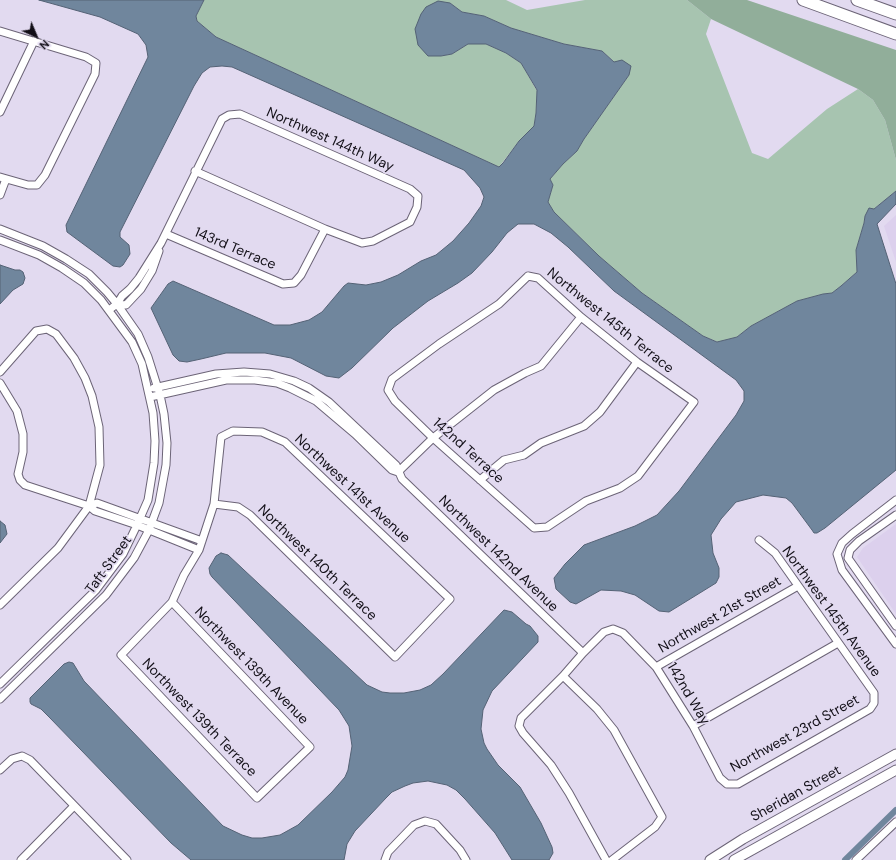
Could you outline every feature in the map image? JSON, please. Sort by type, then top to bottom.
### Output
[{"type":"highway","points":[[802,0],[896,34]]},
{"type":"highway","points":[[857,0],[896,14]]},
{"type":"main road","name":"Sheridan Street","points":[[710,860],[743,839],[896,754]]},
{"type":"main road","name":"Sheridan Street","points":[[734,860],[896,770]]},
{"type":"street","points":[[0,31],[86,57],[96,63],[95,74],[45,175],[37,185],[28,185],[3,178],[0,195]]},
{"type":"street","points":[[0,112],[34,41]]},
{"type":"street","name":"Northwest 144th Way","points":[[196,171],[222,119],[229,115],[240,114],[410,189],[418,196],[417,207],[410,222],[373,241],[362,243],[325,229]]},
{"type":"street","points":[[109,310],[117,304],[126,305],[140,289],[155,264],[161,243],[196,171],[325,229]]},
{"type":"street","points":[[0,229],[43,246],[89,274],[117,304],[138,334],[148,357],[158,387]]},
{"type":"street","name":"143rd Terrace","points":[[166,234],[283,284],[294,283],[301,276],[325,229]]},
{"type":"street","points":[[0,240],[38,255],[62,268],[84,283],[101,300],[132,342],[142,364],[148,390]]},
{"type":"street","name":"Northwest 145th Terrace","points":[[388,390],[392,379],[439,344],[499,304],[528,276],[538,278],[581,317],[637,362],[694,402],[638,476],[620,488],[586,501],[547,527],[534,528]]},
{"type":"street","points":[[398,472],[433,438],[494,390],[541,366],[581,317]]},
{"type":"street","points":[[0,372],[36,331],[47,329],[56,334],[74,358],[85,378],[92,396],[99,428],[100,465],[89,506],[58,548],[0,605]]},
{"type":"street","points":[[480,480],[504,460],[524,455],[541,444],[584,426],[600,412],[637,362]]},
{"type":"street","name":"Northwest 142nd Avenue","points":[[148,390],[216,374],[244,372],[270,374],[294,381],[309,388],[329,402],[396,465],[402,479],[583,652]]},
{"type":"street","name":"Northwest 142nd Avenue","points":[[150,397],[226,380],[255,380],[277,384],[290,388],[308,397],[324,408],[355,434],[392,470],[398,472]]},
{"type":"street","points":[[0,383],[17,411],[23,434],[23,452],[18,474],[20,480],[25,485],[89,506],[95,511],[137,525],[198,550]]},
{"type":"street","name":"Taft Street","points":[[0,699],[106,594],[134,558],[149,530],[159,503],[166,465],[167,443],[164,414],[158,387]]},
{"type":"street","name":"Taft Street","points":[[0,684],[96,590],[123,554],[148,500],[154,463],[155,441],[153,413],[148,390]]},
{"type":"street","name":"142nd Terrace","points":[[388,390],[395,401],[433,438],[534,528]]},
{"type":"street","name":"Northwest 141st Avenue","points":[[214,504],[221,437],[233,431],[262,432],[285,442],[450,599],[395,657]]},
{"type":"street","points":[[896,500],[842,543],[837,554],[842,570],[896,644]]},
{"type":"street","points":[[89,506],[96,503],[202,541]]},
{"type":"street","points":[[172,602],[202,541],[214,504]]},
{"type":"street","name":"Northwest 140th Terrace","points":[[214,504],[238,508],[250,515],[395,657]]},
{"type":"street","points":[[896,515],[859,541],[850,550],[848,558],[896,626]]},
{"type":"street","name":"Northwest 145th Avenue","points":[[759,540],[775,553],[874,693],[874,703]]},
{"type":"street","name":"Northwest 21st Street","points":[[656,667],[798,586]]},
{"type":"street","name":"Northwest 139th Terrace","points":[[172,602],[122,655],[257,798]]},
{"type":"street","name":"Northwest 139th Avenue","points":[[172,602],[310,747],[257,798]]},
{"type":"street","name":"142nd Way","points":[[583,652],[604,632],[613,629],[623,633],[656,667],[693,726],[720,778],[727,784]]},
{"type":"street","points":[[693,726],[838,643]]},
{"type":"street","points":[[583,652],[563,676],[521,718],[519,726],[523,733],[551,765],[569,793],[606,860]]},
{"type":"street","points":[[563,676],[597,709],[614,730],[662,817],[655,827],[612,860]]},
{"type":"street","name":"Northwest 23rd Street","points":[[727,784],[738,784],[870,709],[874,703]]},
{"type":"street","points":[[0,770],[12,759],[22,756],[30,760],[127,860]]},
{"type":"street","points":[[21,860],[74,806]]},
{"type":"street","points":[[385,860],[388,852],[414,825],[425,821],[436,824],[460,850],[466,860]]},
{"type":"street","points":[[856,860],[896,822]]},
{"type":"shaded area","points":[[896,215],[896,262],[884,226]]},
{"type":"shaded area","points":[[896,524],[896,614],[857,557],[863,548]]},
{"type":"green space","points":[[204,0],[506,0],[527,10],[585,0],[687,0],[711,19],[706,34],[752,153],[768,159],[827,109],[858,89],[873,100],[885,120],[896,160],[896,191],[865,216],[856,250],[857,272],[841,286],[832,293],[797,301],[751,326],[737,337],[718,342],[703,336],[642,293],[599,256],[554,212],[548,202],[553,185],[550,179],[577,151],[629,75],[602,51],[564,44],[511,28],[484,16],[462,12],[450,3],[441,56],[452,54],[468,44],[486,44],[506,53],[521,63],[537,91],[534,126],[519,141],[499,167],[216,37],[197,21],[196,16]]},
{"type":"green space","points":[[687,0],[747,0],[896,50],[896,160],[885,120],[873,100],[858,89],[711,19]]},
{"type":"water","points":[[39,0],[204,0],[196,16],[197,21],[216,37],[499,167],[519,141],[534,126],[537,90],[521,63],[506,53],[486,44],[468,44],[452,54],[428,56],[418,45],[415,29],[421,14],[426,7],[438,1],[450,3],[462,12],[484,16],[511,28],[564,44],[602,51],[614,62],[622,60],[631,66],[629,75],[577,151],[550,179],[553,185],[548,202],[554,212],[599,256],[642,293],[703,336],[717,342],[737,337],[751,326],[797,301],[832,293],[841,286],[857,272],[856,250],[865,216],[869,208],[874,209],[896,191],[896,204],[877,224],[896,284],[896,470],[817,533],[814,533],[792,503],[786,498],[763,495],[736,502],[721,519],[711,535],[713,553],[719,568],[719,577],[716,583],[669,612],[659,611],[635,595],[621,591],[601,590],[576,604],[570,602],[556,589],[554,578],[565,564],[584,545],[635,526],[657,515],[679,491],[736,415],[744,401],[744,391],[736,380],[614,291],[568,247],[551,233],[534,224],[518,224],[507,233],[492,252],[472,273],[428,301],[393,328],[352,368],[339,378],[326,376],[291,358],[265,353],[226,353],[187,362],[179,361],[173,355],[151,308],[168,284],[173,281],[274,325],[290,325],[309,320],[322,312],[348,283],[366,285],[381,282],[398,275],[421,261],[436,255],[453,241],[469,223],[481,206],[484,197],[480,188],[464,170],[232,67],[210,67],[202,73],[194,86],[120,232],[120,237],[129,245],[130,254],[123,265],[120,267],[113,266],[67,232],[66,225],[148,57],[146,45],[138,34],[100,17]]},
{"type":"water","points":[[0,265],[15,270],[20,270],[23,272],[25,278],[23,284],[13,290],[0,304]]},
{"type":"water","points":[[0,521],[5,525],[7,534],[0,543]]},
{"type":"water","points":[[221,553],[228,555],[367,685],[382,692],[404,693],[420,690],[431,685],[504,610],[512,612],[530,626],[538,636],[538,642],[492,691],[483,710],[481,729],[487,749],[498,765],[520,787],[541,823],[552,847],[553,853],[549,860],[512,860],[495,833],[456,790],[447,785],[428,781],[413,783],[392,792],[355,831],[347,844],[344,860],[191,860],[171,843],[41,709],[31,704],[30,698],[64,664],[69,662],[73,663],[84,681],[223,826],[242,835],[252,838],[262,838],[280,835],[298,825],[332,792],[345,777],[348,770],[352,746],[349,726],[339,710],[212,577],[209,568],[216,556]]},
{"type":"waterway","points":[[845,860],[896,810]]}]
